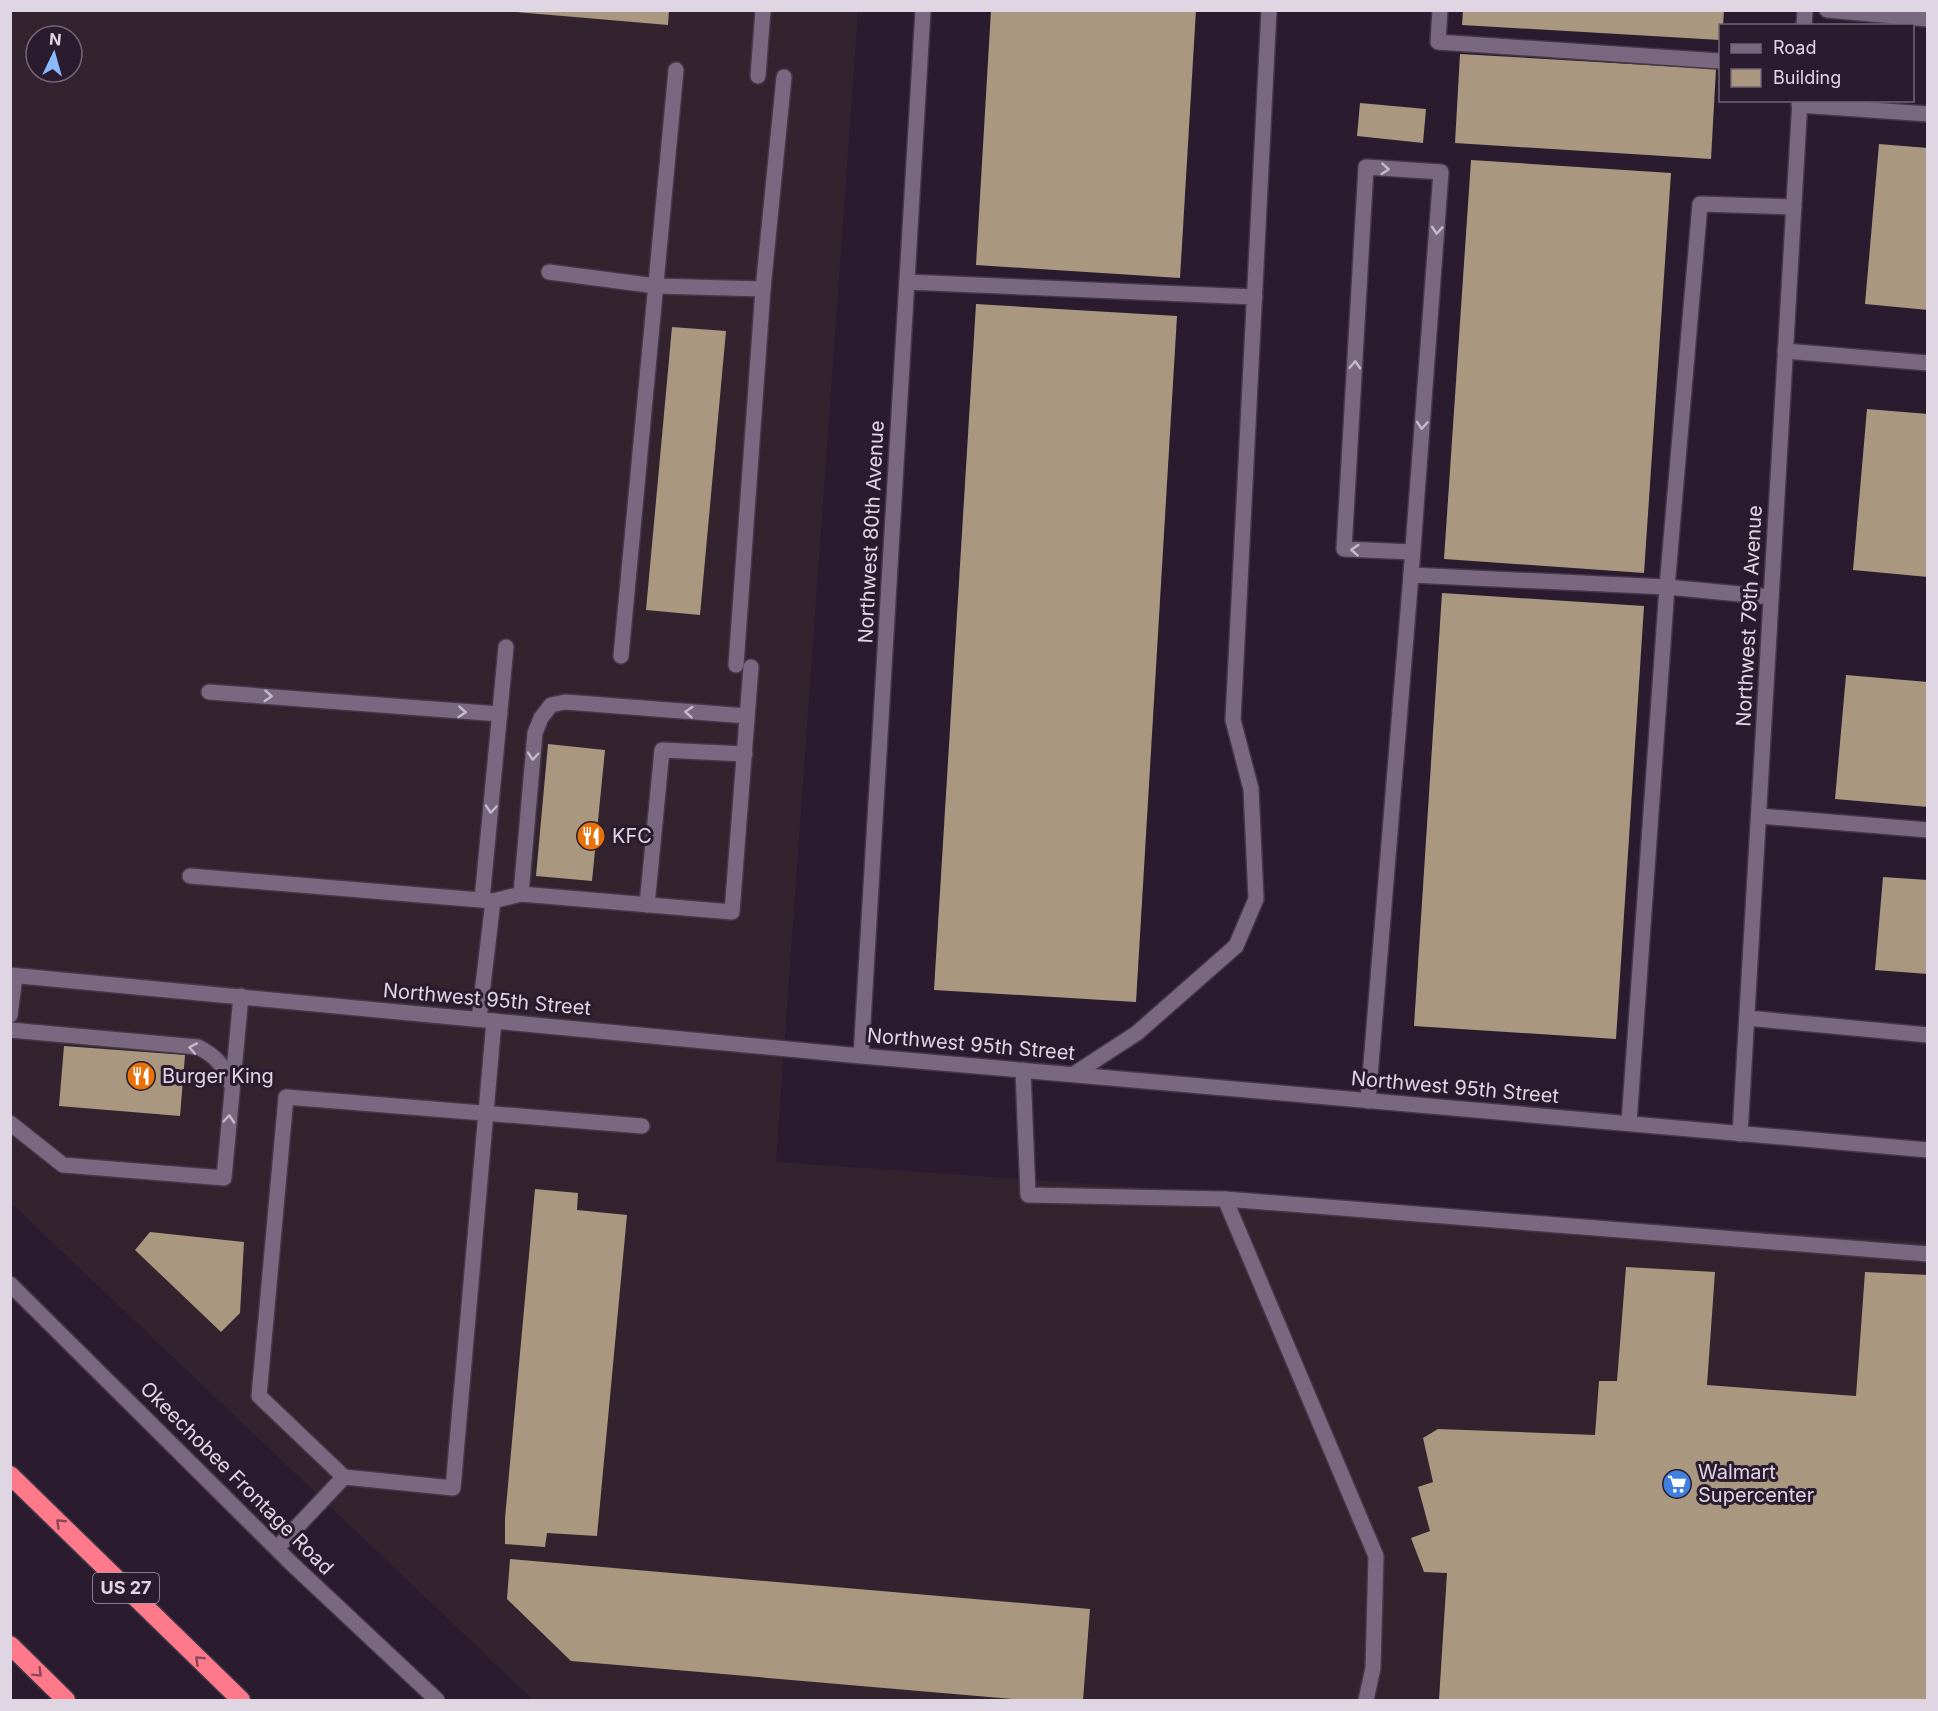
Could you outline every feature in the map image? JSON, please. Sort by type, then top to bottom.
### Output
[{"type":"highway","name":"US 27","points":[[10,1475],[241,1701]]},
{"type":"highway","points":[[10,1645],[66,1701]]},
{"type":"street","points":[[758,76],[763,10]]},
{"type":"street","name":"Northwest 80th Avenue","points":[[861,1056],[923,10]]},
{"type":"street","points":[[1074,1074],[1137,1033],[1236,946],[1256,898],[1251,789],[1233,720],[1269,10]]},
{"type":"street","points":[[1440,10],[1438,42],[1719,61]]},
{"type":"street","points":[[1827,10],[1928,19]]},
{"type":"street","points":[[621,656],[676,70]]},
{"type":"street","points":[[190,876],[488,901],[520,894],[732,912],[747,716],[744,666],[763,289],[784,77]]},
{"type":"street","points":[[1799,103],[1928,114]]},
{"type":"street","name":"Northwest 79th Avenue","points":[[1740,1134],[1799,103]]},
{"type":"street","points":[[1368,1101],[1412,575],[1441,172],[1366,167],[1344,549],[1413,552]]},
{"type":"street","points":[[1629,1124],[1667,586],[1700,204],[1794,207]]},
{"type":"street","points":[[549,272],[656,286],[763,289]]},
{"type":"street","points":[[907,282],[1255,297]]},
{"type":"street","points":[[1785,351],[1928,363]]},
{"type":"street","points":[[1412,575],[1667,586],[1771,597]]},
{"type":"street","points":[[506,647],[488,901],[486,1113],[453,1488],[344,1477],[259,1396],[286,1097],[486,1113],[642,1126]]},
{"type":"street","points":[[210,692],[500,714]]},
{"type":"street","points":[[520,894],[535,733],[541,718],[551,705],[565,702],[747,716]]},
{"type":"street","points":[[647,905],[662,750],[745,754]]},
{"type":"street","points":[[1759,816],[1928,830]]},
{"type":"street","points":[[10,1015],[13,976]]},
{"type":"street","name":"Northwest 95th Street","points":[[13,976],[861,1056],[1928,1150]]},
{"type":"street","points":[[10,1123],[63,1165],[224,1178],[240,996]]},
{"type":"street","points":[[1747,1018],[1928,1035]]},
{"type":"street","points":[[10,1030],[198,1047],[213,1054],[225,1069],[232,1086]]},
{"type":"street","points":[[1023,1070],[1028,1195],[1225,1199],[1928,1254]]},
{"type":"street","points":[[1225,1199],[1376,1556],[1373,1668],[1366,1701]]},
{"type":"street","name":"Okeechobee Frontage Road","points":[[10,1284],[277,1548],[437,1701]]},
{"type":"street","points":[[277,1548],[344,1477]]},
{"type":"shaded area","points":[[10,11],[858,11],[776,1162],[1927,1242],[1927,1700],[533,1700],[11,1203]]},
{"type":"building","points":[[516,10],[669,10],[668,25],[516,12]]},
{"type":"building","points":[[991,10],[1196,10],[1180,278],[976,265]]},
{"type":"building","points":[[1463,10],[1724,10],[1723,24],[1719,24],[1719,40],[1462,25]]},
{"type":"building","points":[[1460,54],[1716,69],[1711,159],[1455,143]]},
{"type":"building","points":[[1360,103],[1426,109],[1423,143],[1357,136]]},
{"type":"building","points":[[1879,144],[1928,148],[1928,310],[1865,304]]},
{"type":"building","points":[[1471,160],[1671,173],[1644,573],[1444,559]]},
{"type":"building","points":[[976,304],[1177,316],[1136,1002],[934,990]]},
{"type":"building","points":[[672,327],[726,331],[700,615],[646,610]]},
{"type":"building","points":[[1867,409],[1928,414],[1928,577],[1853,570]]},
{"type":"building","points":[[1442,593],[1644,606],[1616,1039],[1414,1026]]},
{"type":"building","points":[[1846,675],[1928,682],[1928,807],[1835,799]]},
{"type":"building","points":[[548,744],[605,750],[592,881],[536,876]]},
{"type":"building","points":[[1883,877],[1928,880],[1928,974],[1875,970]]},
{"type":"building","points":[[64,1046],[185,1055],[180,1116],[59,1106]]},
{"type":"building","points":[[535,1189],[578,1193],[577,1210],[627,1215],[597,1536],[547,1533],[545,1547],[505,1544],[505,1518]]},
{"type":"building","points":[[150,1232],[244,1242],[240,1313],[221,1332],[135,1250]]},
{"type":"building","name":"Walmart Supercenter","points":[[1626,1267],[1715,1272],[1707,1385],[1856,1396],[1865,1272],[1928,1275],[1928,1700],[1439,1700],[1447,1573],[1424,1572],[1411,1538],[1430,1531],[1418,1487],[1433,1482],[1423,1438],[1438,1429],[1595,1435],[1599,1381],[1617,1381]]},
{"type":"building","points":[[510,1559],[1090,1609],[1083,1700],[1024,1700],[571,1661],[507,1599]]},
{"type":"place","name":"KFC","points":[[591,836]]},
{"type":"place","name":"Burger King","points":[[141,1076]]},
{"type":"place","name":"Walmart Supercenter","points":[[1677,1484]]}]
